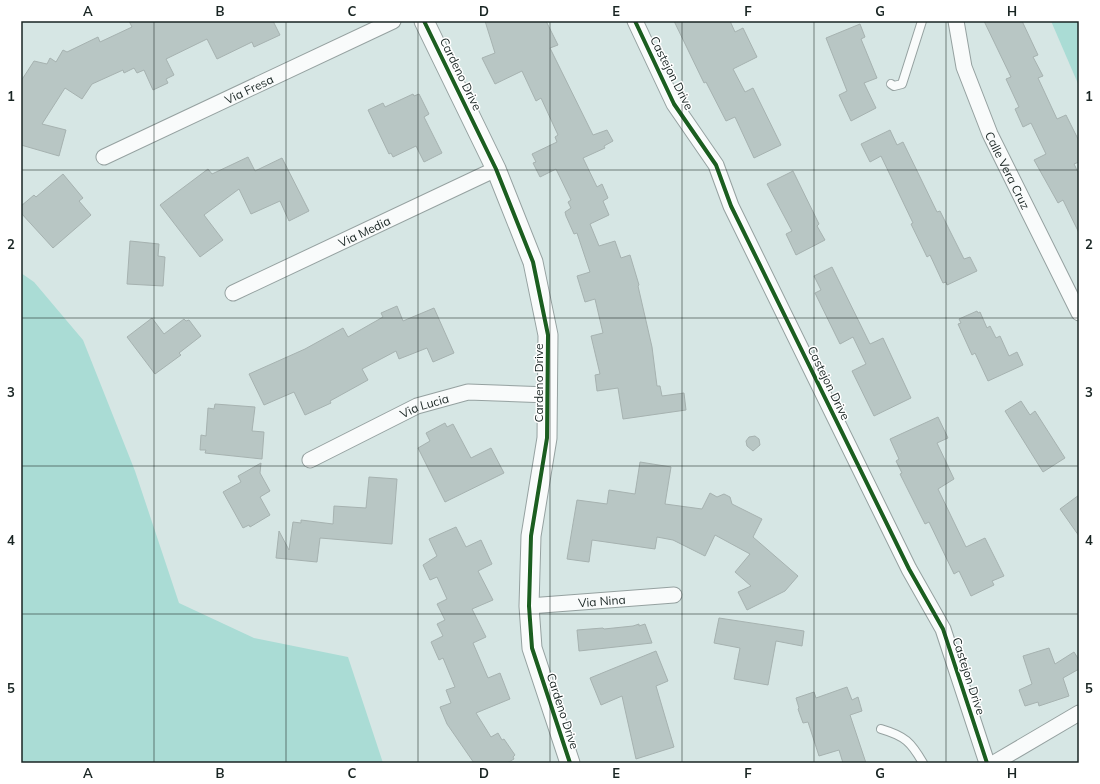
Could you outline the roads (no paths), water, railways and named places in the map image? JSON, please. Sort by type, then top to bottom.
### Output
[{"type":"street","name":"Via Fresa","points":[[104,157],[393,21]]},
{"type":"street","name":"Cardeno Drive","points":[[424,21],[496,169],[533,262],[548,335],[549,395],[547,438],[530,536],[529,606],[532,648],[570,763]]},
{"type":"street","name":"Castejon Drive","points":[[635,21],[674,104],[716,165],[731,206],[898,548],[944,629],[987,763]]},
{"type":"street","name":"Calle Vera Cruz","points":[[956,21],[964,67],[990,134],[1079,313]]},
{"type":"street","name":"Via Media","points":[[233,293],[496,169]]},
{"type":"street","name":"Via Lucia","points":[[310,460],[417,406],[468,392],[549,395]]},
{"type":"street","name":"Via Nina","points":[[529,606],[674,595]]},
{"type":"street","points":[[994,763],[1079,713]]},
{"type":"lane","points":[[891,84],[894,86],[902,84],[922,21]]},
{"type":"lane","points":[[881,729],[898,734],[913,746],[923,763]]}]
